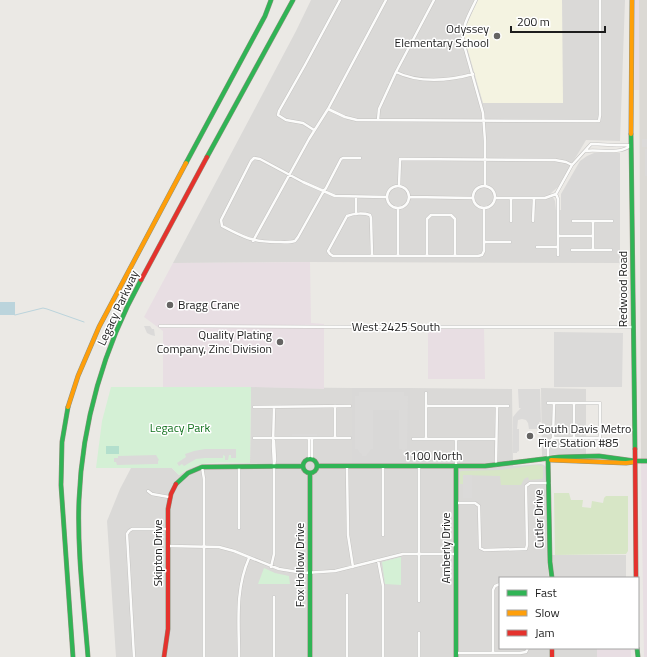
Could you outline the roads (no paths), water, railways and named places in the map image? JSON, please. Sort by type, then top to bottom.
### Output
[{"type":"main road","name":"Legacy Parkway","points":[[73,657],[60,490],[60,456],[70,400],[81,365],[99,327],[265,16],[271,0]]},
{"type":"main road","name":"Legacy Parkway","points":[[88,657],[78,536],[78,498],[84,442],[94,394],[114,336],[130,300],[293,0]]},
{"type":"main road","name":"Redwood Road","points":[[632,0],[631,145],[636,577]]},
{"type":"main road","name":"1100 North","points":[[317,466],[496,465],[559,457],[599,456],[635,462],[647,462]]},
{"type":"main road","points":[[310,459],[315,461],[317,466],[315,471],[310,473],[305,471],[303,466],[305,462],[310,459]]},
{"type":"main road","name":"Cutler Drive","points":[[548,459],[550,562],[552,577]]},
{"type":"main road","points":[[202,467],[303,466]]},
{"type":"main road","name":"Amberly Drive","points":[[456,466],[456,655]]},
{"type":"main road","name":"Skipton Drive","points":[[164,657],[167,636],[169,497],[182,476],[192,470],[202,467]]},
{"type":"main road","name":"Fox Hollow Drive","points":[[310,473],[310,657]]},
{"type":"street","points":[[314,130],[301,122],[286,120],[278,115],[279,109],[305,65],[340,0]]},
{"type":"street","points":[[253,241],[314,130],[328,109],[386,0]]},
{"type":"street","points":[[378,120],[379,109],[396,72],[434,0]]},
{"type":"street","points":[[476,0],[464,24],[462,34],[482,106],[484,122],[485,186]]},
{"type":"street","points":[[328,109],[351,119],[466,120],[484,122],[599,121],[600,0]]},
{"type":"street","points":[[396,72],[407,78],[416,79],[454,79],[473,74]]},
{"type":"street","points":[[496,198],[545,198],[556,194],[572,165],[591,144],[621,146],[631,145]]},
{"type":"street","points":[[584,152],[591,150],[624,150],[631,145]]},
{"type":"street","points":[[360,158],[341,159],[324,191],[295,241],[253,241],[222,226],[220,223],[251,161],[254,158],[260,159],[290,175],[324,191],[335,196],[387,197]]},
{"type":"street","points":[[399,186],[400,159],[555,160],[572,165]]},
{"type":"street","points":[[399,186],[406,189],[410,197],[406,205],[398,208],[390,205],[387,197],[390,189],[399,186]]},
{"type":"street","points":[[485,186],[493,190],[496,198],[492,206],[484,209],[476,205],[473,198],[478,188],[485,186]]},
{"type":"street","points":[[556,194],[558,199],[558,255]]},
{"type":"street","points":[[356,197],[356,214]]},
{"type":"street","points":[[410,197],[473,198]]},
{"type":"street","points":[[511,198],[511,221]]},
{"type":"street","points":[[534,198],[534,221]]},
{"type":"street","points":[[398,208],[398,256]]},
{"type":"street","points":[[372,256],[370,215],[356,214],[347,216],[328,251],[333,256],[372,256],[398,256],[427,256],[455,256],[482,255],[484,252],[484,209]]},
{"type":"street","points":[[427,256],[427,219],[428,216],[431,215],[453,216],[455,222],[455,256]]},
{"type":"street","points":[[572,221],[612,222]]},
{"type":"street","points":[[593,221],[593,250]]},
{"type":"street","points":[[558,236],[593,236]]},
{"type":"street","points":[[484,242],[510,242]]},
{"type":"street","points":[[537,247],[558,247]]},
{"type":"street","points":[[572,250],[612,250]]},
{"type":"street","name":"West 2425 South","points":[[160,326],[368,328],[633,327]]},
{"type":"street","points":[[426,394],[426,439]]},
{"type":"street","points":[[548,403],[600,403],[600,438],[554,438]]},
{"type":"street","points":[[548,459],[548,446],[554,438],[554,403]]},
{"type":"street","points":[[574,403],[574,438]]},
{"type":"street","points":[[335,406],[335,438]]},
{"type":"street","points":[[254,407],[350,406]]},
{"type":"street","points":[[426,406],[508,406]]},
{"type":"street","points":[[496,465],[497,406]]},
{"type":"street","points":[[271,567],[274,554],[274,407]]},
{"type":"street","points":[[254,438],[350,438]]},
{"type":"street","points":[[310,438],[310,459]]},
{"type":"street","points":[[413,439],[496,439]]},
{"type":"street","name":"Amberly Drive","points":[[456,439],[456,466]]},
{"type":"street","points":[[239,466],[239,528]]},
{"type":"street","points":[[348,466],[348,535],[353,567]]},
{"type":"street","points":[[383,466],[383,535]]},
{"type":"street","points":[[419,466],[420,601]]},
{"type":"street","points":[[202,467],[204,479],[204,657]]},
{"type":"street","points":[[456,503],[475,503],[479,506],[480,548],[483,550],[526,549],[526,486],[530,483],[549,483]]},
{"type":"street","points":[[148,491],[152,494],[169,497]]},
{"type":"street","points":[[134,657],[127,538],[129,531],[134,529],[168,529]]},
{"type":"street","points":[[168,546],[204,546],[224,548],[271,567],[288,571],[310,573],[330,572],[403,554],[456,554]]},
{"type":"street","points":[[239,657],[240,587],[243,573],[249,558]]},
{"type":"street","points":[[378,560],[383,586],[383,657]]},
{"type":"street","points":[[493,653],[493,593],[495,586],[499,584]]},
{"type":"street","points":[[347,595],[347,657]]},
{"type":"street","points":[[274,598],[274,657]]},
{"type":"street","points":[[419,633],[419,657]]},
{"type":"street","points":[[456,655],[493,653],[520,654],[526,652],[528,649]]},
{"type":"water","points":[[0,302],[15,302],[15,315],[0,315]]},
{"type":"waterway","points":[[15,315],[43,308],[84,322]]},
{"type":"place","name":"Odyssey Elementary School","points":[[497,36]]},
{"type":"place","name":"Bragg Crane","points":[[170,305]]},
{"type":"place","name":"Quality Plating Company, Zinc Division","points":[[280,342]]},
{"type":"place","name":"South Davis Metro Fire Station #85","points":[[530,436]]},
{"type":"park label","name":"Legacy Park","points":[[180,428]]}]
